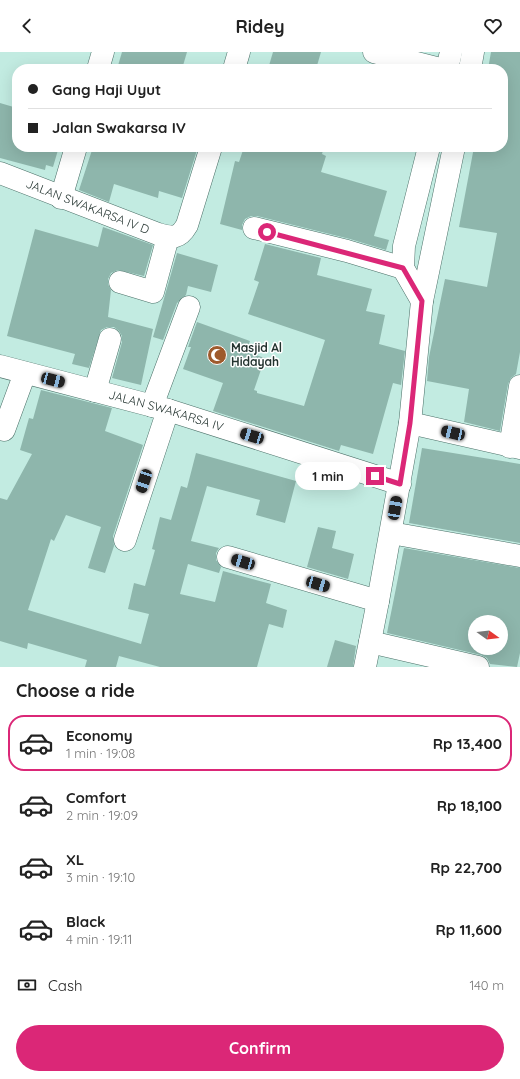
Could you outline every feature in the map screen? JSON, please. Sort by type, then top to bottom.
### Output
[{"type":"street","points":[[99,64],[103,52]]},
{"type":"street","points":[[235,64],[239,52]]},
{"type":"street","points":[[374,52],[421,64]]},
{"type":"street","points":[[448,64],[451,52]]},
{"type":"street","points":[[471,64],[473,52]]},
{"type":"street","points":[[61,198],[75,152]]},
{"type":"street","points":[[120,282],[153,292],[172,237],[183,233],[188,225],[210,152]]},
{"type":"street","points":[[422,301],[403,268],[404,246],[427,152]]},
{"type":"street","points":[[365,667],[391,533],[410,423],[422,301],[453,152]]},
{"type":"street","name":"JALAN SWAKARSA IV D","points":[[0,173],[61,198],[172,237]]},
{"type":"street","points":[[254,228],[340,249],[403,268]]},
{"type":"street","points":[[125,540],[160,408],[189,307]]},
{"type":"street","points":[[95,391],[110,339]]},
{"type":"street","name":"JALAN SWAKARSA IV","points":[[0,366],[160,408],[400,484]]},
{"type":"street","points":[[4,430],[25,373]]},
{"type":"street","points":[[410,423],[515,448],[520,386]]},
{"type":"street","points":[[391,533],[520,556]]},
{"type":"street","points":[[228,557],[378,601]]},
{"type":"street","points":[[370,642],[472,666]]},
{"type":"building","points":[[122,52],[187,52],[183,64],[118,64]]},
{"type":"building","points":[[273,52],[321,52],[317,64],[269,64]]},
{"type":"building","points":[[491,52],[520,52],[520,352],[516,374],[511,378],[508,384],[500,431],[464,422],[469,389],[427,381],[429,357],[445,279],[487,287],[497,233],[459,227],[473,152],[508,152],[508,64],[489,64]]},
{"type":"building","points":[[0,103],[12,107],[12,152],[57,152],[53,167],[46,165],[45,170],[0,158]]},
{"type":"building","points":[[91,152],[196,152],[182,198],[159,191],[158,198],[114,184],[109,202],[79,190]]},
{"type":"building","points":[[242,152],[323,152],[322,154],[326,156],[321,172],[387,191],[374,236],[389,240],[386,250],[350,239],[257,216],[251,216],[245,219],[242,225],[242,230],[220,224],[235,161],[239,162]]},
{"type":"building","points":[[103,227],[153,245],[144,276],[118,270],[111,273],[108,279],[108,284],[111,290],[108,317],[153,329],[141,385],[112,378],[122,342],[122,336],[114,327],[107,327],[101,330],[89,368],[72,364],[75,354],[7,336],[35,229],[98,247]]},
{"type":"building","points":[[265,244],[321,258],[317,275],[372,289],[366,311],[385,315],[379,344],[405,351],[401,385],[393,383],[373,454],[341,445],[339,451],[213,411],[223,383],[183,369],[191,347],[188,347],[197,322],[250,341],[246,352],[265,358],[254,390],[257,391],[257,393],[304,406],[325,340],[248,314],[259,282],[254,280]]},
{"type":"building","points":[[177,253],[218,265],[211,292],[188,286],[186,295],[177,303],[163,340],[153,337]]},
{"type":"building","points":[[41,390],[112,408],[105,431],[143,445],[113,536],[114,546],[105,573],[88,568],[101,527],[66,515],[54,541],[51,539],[28,610],[141,644],[149,614],[128,609],[134,583],[145,586],[155,550],[152,549],[160,517],[171,520],[181,486],[187,488],[196,453],[296,481],[285,523],[256,515],[260,500],[207,486],[191,541],[219,548],[216,553],[216,560],[221,567],[219,573],[188,564],[180,594],[215,602],[223,571],[271,584],[266,603],[287,610],[283,628],[269,624],[257,667],[160,667],[119,656],[116,667],[85,667],[87,660],[28,643],[27,649],[0,641],[0,498],[7,500],[32,454],[20,450],[29,418],[33,419]]},
{"type":"building","points":[[422,448],[520,464],[520,543],[409,523]]},
{"type":"building","points":[[318,527],[336,531],[332,548],[354,554],[348,579],[307,567]]},
{"type":"building","points":[[404,548],[520,568],[520,653],[517,667],[490,664],[487,658],[481,655],[508,655],[508,615],[468,615],[468,652],[387,633]]},
{"type":"building","points":[[335,640],[356,646],[353,667],[327,667]]},
{"type":"place","name":"Masjid Al Hidayah","points":[[217,355]]},
{"type":"route","points":[[267,232],[347,251],[403,268],[422,301],[410,423],[400,484],[375,476]]}]
